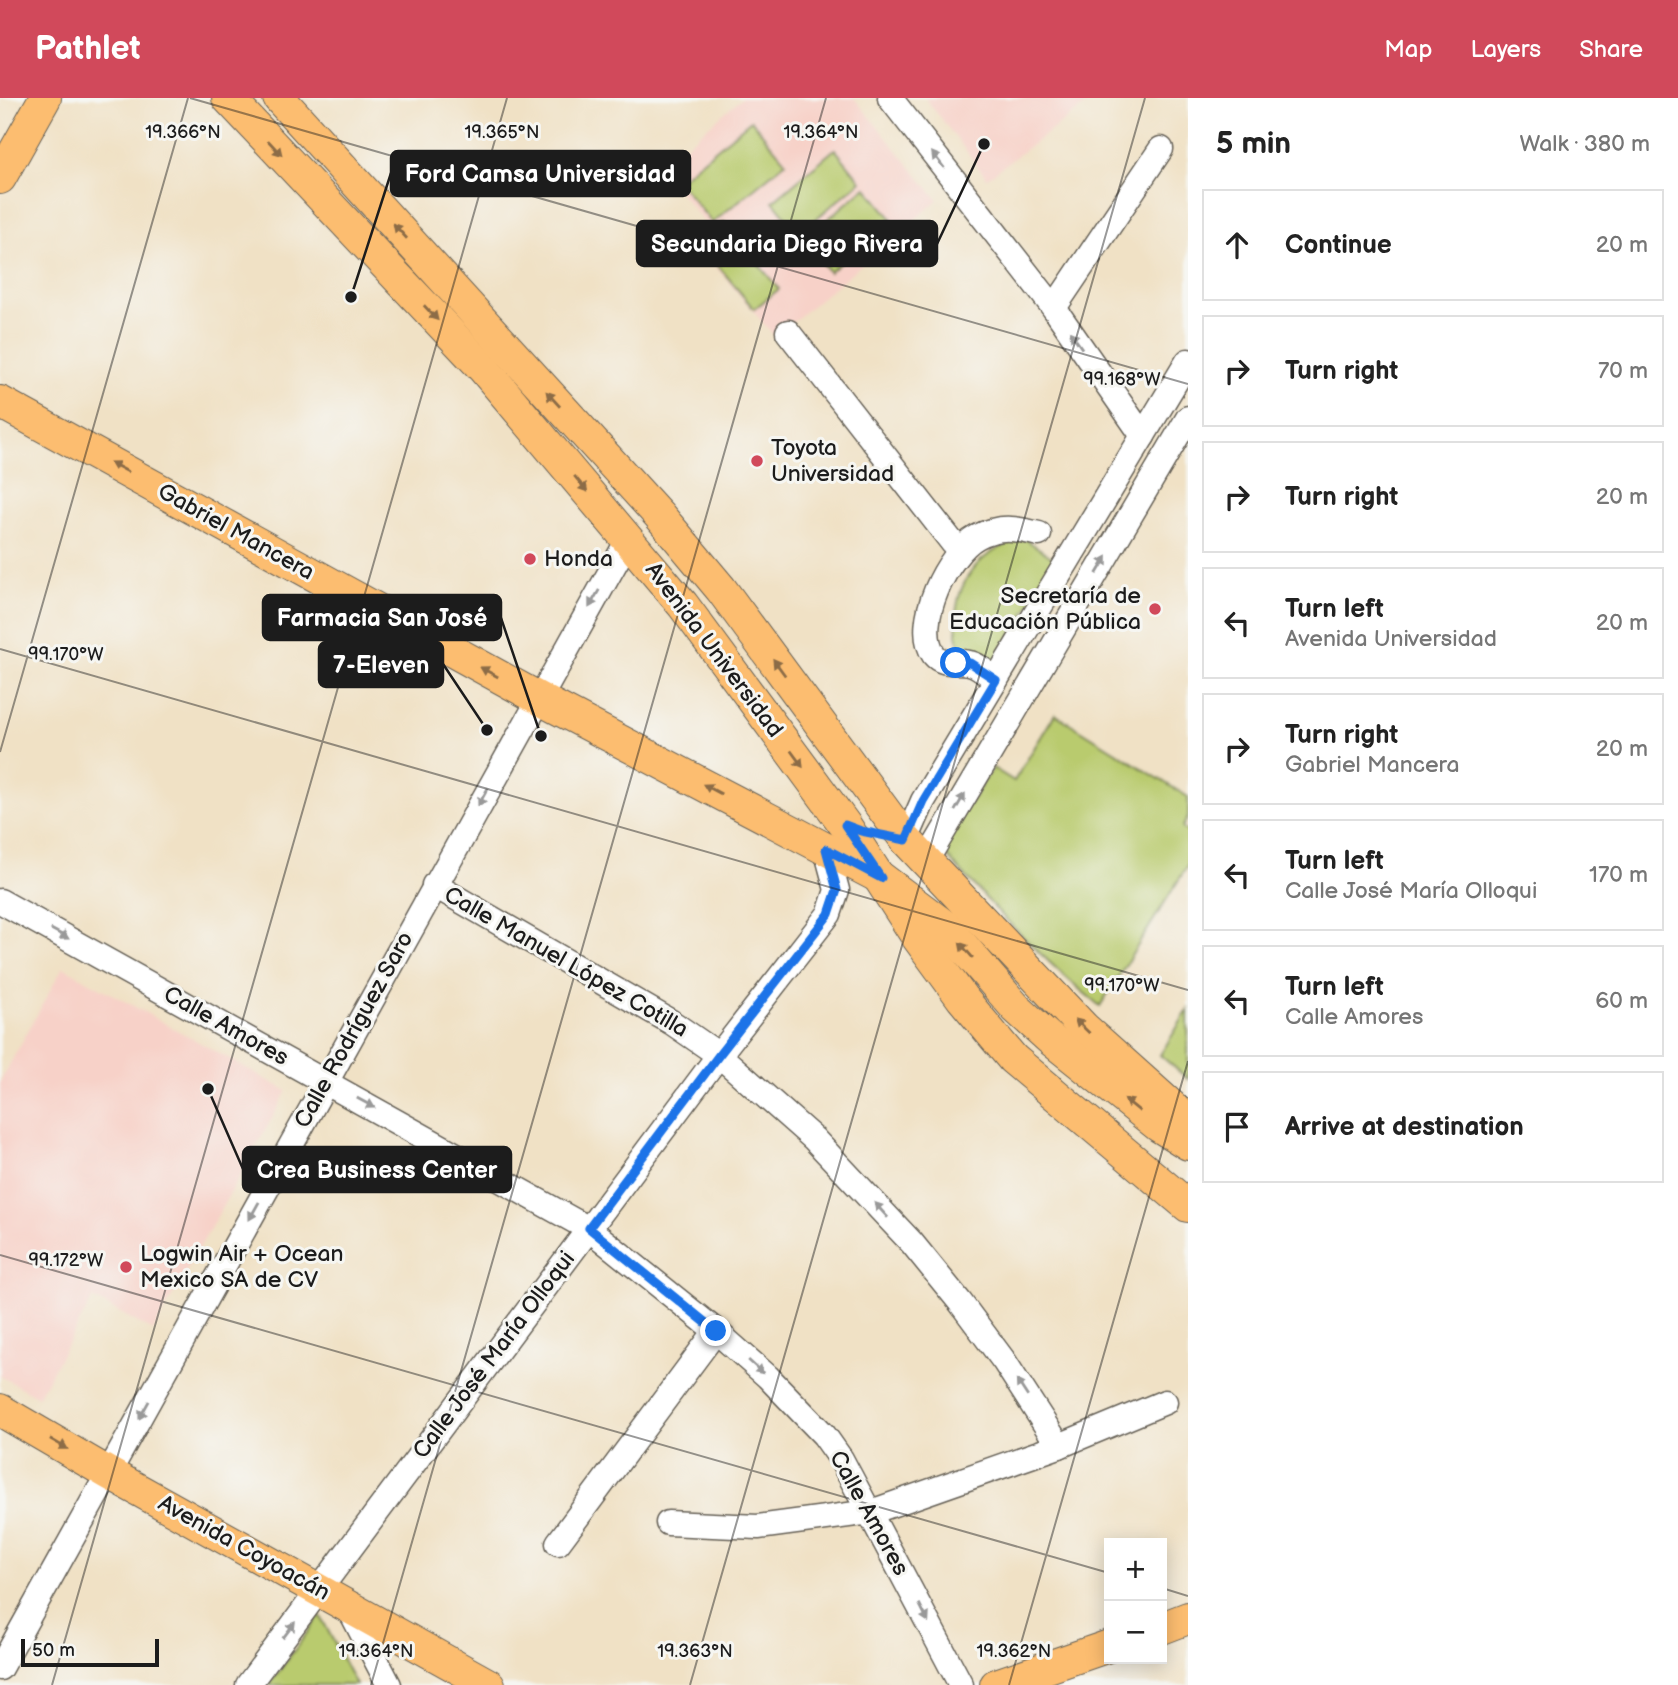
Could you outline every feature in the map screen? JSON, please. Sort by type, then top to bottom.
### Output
[{"type":"main road","points":[[5,159],[45,98]]},
{"type":"main road","name":"Avenida Universidad","points":[[228,98],[483,368],[683,605],[836,837],[881,878],[918,938],[954,988],[1013,1059],[1188,1206]]},
{"type":"main road","name":"Avenida Universidad","points":[[279,98],[668,526],[721,589],[916,850],[1084,1028],[1188,1121]]},
{"type":"main road","name":"Gabriel Mancera","points":[[0,402],[538,698],[836,837],[861,831],[916,850]]},
{"type":"main road","points":[[881,878],[946,927],[1016,1008],[1049,1038],[1159,1126],[1188,1144]]},
{"type":"main road","name":"Avenida Coyoacán","points":[[0,1410],[489,1685]]},
{"type":"main road","points":[[1167,1626],[1188,1619]]},
{"type":"main road","points":[[996,1685],[1104,1648]]},
{"type":"street","points":[[890,98],[1054,308],[1143,436]]},
{"type":"street","points":[[1054,308],[1161,149]]},
{"type":"street","points":[[788,332],[959,551]]},
{"type":"street","points":[[916,850],[923,801],[1188,361]]},
{"type":"street","points":[[916,850],[1188,418]]},
{"type":"street","points":[[996,680],[970,663],[939,660],[932,651],[928,625],[934,596],[959,551],[976,537],[1012,527],[1039,534]]},
{"type":"street","name":"Calle Rodríguez Saro","points":[[0,1668],[628,540]]},
{"type":"street","name":"Calle José María Olloqui","points":[[248,1685],[719,1055],[829,914],[837,890],[836,837]]},
{"type":"street","name":"Calle Manuel López Cotilla","points":[[434,885],[671,1022],[719,1055],[814,1139],[912,1243],[1004,1361],[1059,1446]]},
{"type":"street","name":"Calle Amores","points":[[0,901],[589,1228],[716,1331],[768,1377],[824,1435],[849,1471],[961,1685]]},
{"type":"street","points":[[558,1543],[716,1331]]},
{"type":"street","points":[[668,1523],[758,1527],[871,1512],[1059,1446],[1165,1402]]},
{"type":"street","points":[[348,1606],[389,1685]]},
{"type":"shaded area","points":[[742,98],[854,98],[938,200],[775,337],[695,242],[710,229],[659,168]]},
{"type":"shaded area","points":[[925,98],[1095,98],[987,178]]},
{"type":"shaded area","points":[[63,967],[287,1091],[153,1331],[93,1298],[38,1397],[0,1376],[0,1082]]},
{"type":"green space","points":[[751,120],[786,162],[712,223],[678,181]]},
{"type":"green space","points":[[835,149],[861,181],[799,233],[773,201]]},
{"type":"green space","points":[[866,187],[892,219],[829,272],[803,240]]},
{"type":"green space","points":[[724,222],[779,289],[754,309],[699,243]]},
{"type":"green space","points":[[1025,539],[1056,560],[992,669],[961,652],[956,613],[959,596],[976,566],[989,554]]},
{"type":"green space","points":[[1055,714],[1188,797],[1188,817],[1182,828],[1188,832],[1188,865],[1100,1006],[1057,970],[1017,931],[940,848],[993,768],[1014,781]]},
{"type":"green space","points":[[1188,1010],[1188,1079],[1160,1055]]},
{"type":"green space","points":[[320,1615],[356,1685],[269,1685]]},
{"type":"place","name":"Secundaria Diego Rivera","points":[[984,144]]},
{"type":"place","name":"Ford Camsa Universidad","points":[[351,297]]},
{"type":"place","name":"Toyota Universidad","points":[[757,461]]},
{"type":"place","name":"Honda","points":[[530,559]]},
{"type":"place","name":"Secretaría de Educación Pública","points":[[1155,609]]},
{"type":"place","name":"7-Eleven","points":[[487,730]]},
{"type":"place","name":"Farmacia San José","points":[[541,736]]},
{"type":"place","name":"Crea Business Center","points":[[208,1089]]},
{"type":"place","name":"Logwin Air + Ocean Mexico SA de CV","points":[[126,1267]]},
{"type":"route","points":[[716,1331],[589,1228],[829,914],[837,890],[826,849],[881,878],[845,825],[906,840],[923,801],[996,680],[970,663],[956,663]]}]
